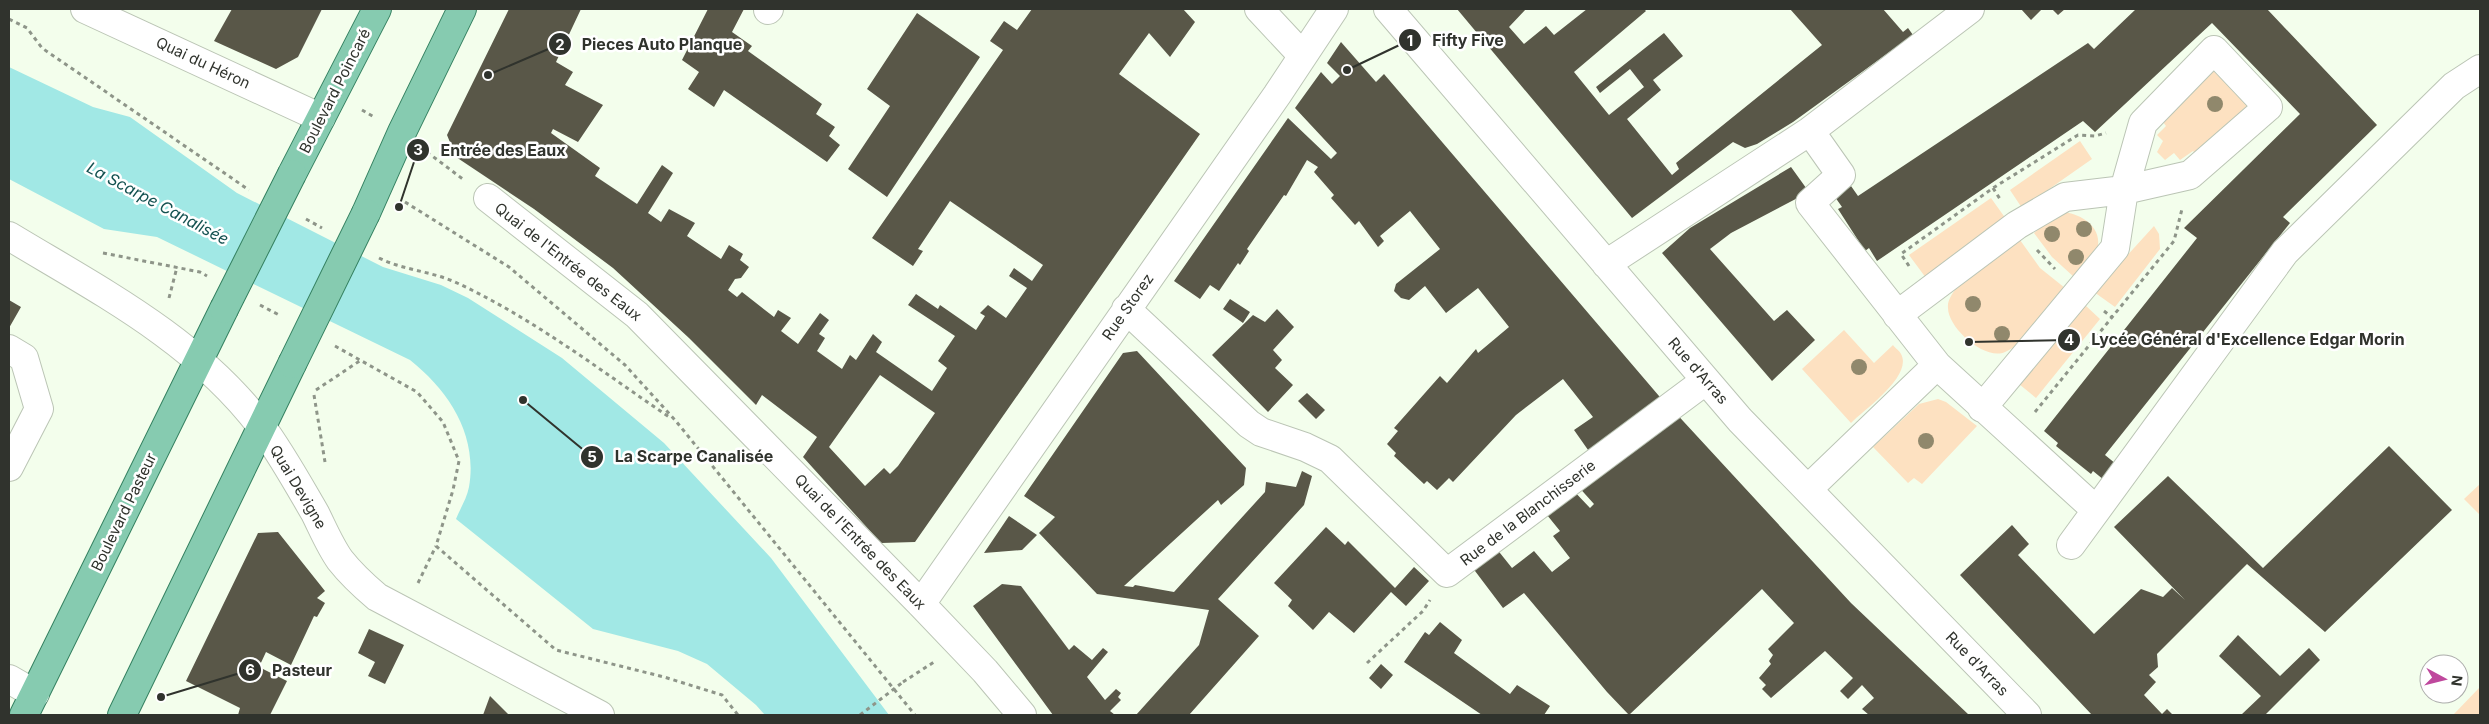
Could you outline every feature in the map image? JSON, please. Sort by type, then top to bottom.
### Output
[{"type":"main road","name":"Boulevard Poincaré","points":[[224,309],[377,9]]},
{"type":"main road","points":[[122,715],[366,213],[402,132],[462,9]]},
{"type":"main road","name":"Boulevard Pasteur","points":[[30,705],[224,309]]},
{"type":"street","name":"Quai du Héron","points":[[84,9],[321,118]]},
{"type":"street","points":[[1259,9],[1302,54]]},
{"type":"street","name":"Rue Storez","points":[[921,604],[1277,95],[1302,54],[1334,9]]},
{"type":"street","name":"Rue d'Arras","points":[[1388,9],[1705,381],[2027,715]]},
{"type":"street","points":[[1606,264],[1810,130],[1970,9]]},
{"type":"street","points":[[1897,315],[2017,225],[2065,197],[2124,190],[2190,175],[2268,107],[2214,50],[2143,122],[2124,190],[2115,248],[1982,408]]},
{"type":"street","points":[[2070,545],[2285,252],[2454,86],[2480,69]]},
{"type":"street","points":[[1810,130],[1841,175],[1810,203],[1877,291],[1937,365],[2096,510]]},
{"type":"street","name":"Quai de l'Entrée des Eaux","points":[[488,198],[637,315],[921,604],[985,671],[1022,715]]},
{"type":"street","name":"Quai Devigne","points":[[9,236],[154,325],[199,358],[230,388],[262,428],[356,580],[377,597],[403,613],[497,659],[600,715]]},
{"type":"street","name":"Rue de la Blanchisserie","points":[[1126,309],[1249,424],[1262,432],[1305,447],[1330,459],[1447,573],[1705,381]]},
{"type":"street","points":[[9,350],[24,358],[39,409],[9,467]]},
{"type":"street","points":[[1808,489],[1937,365]]},
{"type":"street","points":[[9,679],[30,705]]},
{"type":"path","points":[[1877,291],[1911,268],[1901,254],[1993,188],[2078,135],[2095,136],[2143,122]]},
{"type":"path","points":[[424,160],[428,152]]},
{"type":"path","points":[[2001,386],[2035,413],[2174,241],[2190,175]]},
{"type":"path","points":[[1993,188],[2017,225],[2046,262],[2113,318]]},
{"type":"path","points":[[409,194],[405,202],[509,267],[625,365],[675,420],[915,715]]},
{"type":"path","points":[[94,251],[200,272],[209,277]]},
{"type":"path","points":[[171,294],[177,268]]},
{"type":"path","points":[[251,300],[285,319]]},
{"type":"path","points":[[328,342],[417,392],[444,422],[459,461],[453,490],[436,546],[403,613]]},
{"type":"path","points":[[300,488],[326,469],[313,392],[362,360]]},
{"type":"path","points":[[436,546],[556,650],[664,677],[722,696],[738,715]]},
{"type":"path","points":[[1367,663],[1423,610],[1447,573]]},
{"type":"path","points":[[860,715],[903,682],[924,670]]},
{"type":"shaded area","points":[[2218,67],[2251,102],[2197,155],[2193,151],[2180,160],[2174,153],[2165,160],[2157,152],[2163,141],[2157,135],[2166,126],[2163,122]]},
{"type":"shaded area","points":[[2080,141],[2092,159],[2022,208],[2010,190]]},
{"type":"shaded area","points":[[1991,198],[2006,219],[1926,278],[1909,255]]},
{"type":"shaded area","points":[[2062,212],[2083,218],[2094,228],[2097,234],[2097,250],[2074,277],[2052,257],[2034,233],[2054,215]]},
{"type":"shaded area","points":[[2154,226],[2159,234],[2160,249],[2115,307],[2094,292]]},
{"type":"shaded area","points":[[2020,240],[2040,268],[2065,288],[2031,333],[2023,340],[2005,352],[1997,354],[1988,352],[1969,341],[1954,325],[1950,316],[1948,302],[1957,287]]},
{"type":"shaded area","points":[[2085,305],[2100,319],[2036,398],[2019,384]]},
{"type":"shaded area","points":[[1844,330],[1874,363],[1893,345],[1900,353],[1903,363],[1900,372],[1886,392],[1851,423],[1802,369]]},
{"type":"shaded area","points":[[1938,399],[1946,402],[1977,426],[1922,484],[1914,478],[1908,483],[1873,447],[1919,404]]},
{"type":"shaded area","points":[[2480,484],[2480,515],[2464,499]]},
{"type":"shaded area","points":[[2480,687],[2480,715],[2453,715],[2464,704],[2469,704],[2469,698]]},
{"type":"water","points":[[9,67],[93,107],[130,117],[237,193],[383,267],[441,285],[468,298],[562,358],[664,443],[771,558],[889,715],[765,715],[756,705],[707,664],[678,651],[593,629],[456,519],[469,487],[471,468],[465,432],[448,400],[424,372],[410,360],[157,237],[104,229],[9,179]]},
{"type":"building","points":[[232,9],[322,9],[298,57],[276,69],[214,41]]},
{"type":"building","points":[[509,9],[581,9],[556,62],[573,72],[565,85],[603,105],[578,142],[553,129],[551,133],[600,168],[595,176],[637,204],[662,165],[673,173],[648,213],[661,222],[669,209],[695,223],[687,236],[721,259],[729,245],[743,254],[740,260],[749,267],[741,278],[735,279],[728,290],[737,297],[742,292],[774,317],[778,310],[791,318],[781,331],[798,344],[820,313],[829,320],[819,334],[825,338],[817,351],[842,369],[850,355],[856,360],[873,334],[882,342],[876,352],[932,391],[947,368],[938,361],[955,336],[908,305],[916,294],[938,309],[940,305],[976,330],[985,316],[980,313],[988,305],[1006,318],[1027,288],[1009,276],[1014,268],[1032,281],[1043,265],[950,201],[918,249],[923,251],[913,266],[872,238],[1003,50],[990,41],[1004,21],[1017,30],[1032,9],[1183,9],[1195,22],[1170,57],[1149,33],[1119,74],[1200,134],[915,542],[881,543],[803,457],[817,437],[762,395],[756,405],[689,338],[613,268],[534,209],[456,157],[447,135]],"holes":[[[880,375],[935,413],[898,466],[890,474],[884,468],[865,486],[829,447]]]},
{"type":"building","points":[[708,9],[744,9],[732,32],[752,46],[748,51],[822,104],[816,114],[835,127],[829,136],[840,145],[827,162],[724,90],[714,107],[688,89],[699,72],[682,60]]},
{"type":"building","points":[[1457,9],[1526,9],[1509,27],[1524,44],[1546,26],[1554,35],[1587,9],[1644,9],[1646,11],[1574,72],[1609,115],[1644,87],[1630,69],[1600,93],[1596,87],[1664,33],[1683,56],[1653,80],[1661,90],[1627,119],[1672,175],[1679,169],[1676,163],[1822,45],[1790,9],[1883,9],[1903,32],[1908,28],[1913,35],[1793,122],[1757,144],[1745,148],[1733,142],[1632,218]]},
{"type":"building","points":[[2021,9],[2042,9],[2031,20]]},
{"type":"building","points":[[2052,9],[2065,9],[2058,15]]},
{"type":"building","points":[[2136,9],[2267,9],[2377,125],[2283,217],[2290,223],[2105,455],[2116,464],[2104,480],[2093,471],[2091,474],[2056,446],[2058,443],[2044,431],[2197,238],[2184,228],[2300,114],[2212,23],[2095,132],[2083,121],[1877,261],[1869,248],[1865,251],[1838,209],[1842,207],[1835,197],[1851,186],[1858,196],[2088,43],[2094,49]]},
{"type":"building","points":[[917,13],[980,57],[887,197],[848,169],[890,106],[867,89]]},
{"type":"building","points":[[1341,42],[1376,82],[1384,74],[1665,403],[1593,457],[1574,430],[1593,417],[1563,379],[1516,415],[1453,482],[1449,478],[1437,490],[1427,481],[1424,484],[1394,456],[1396,453],[1387,444],[1398,431],[1394,428],[1440,376],[1447,383],[1476,349],[1478,353],[1509,327],[1478,288],[1446,313],[1425,286],[1409,300],[1401,298],[1394,291],[1396,284],[1440,249],[1410,211],[1380,236],[1384,241],[1378,247],[1359,221],[1355,225],[1331,198],[1334,195],[1314,172],[1318,167],[1307,160],[1286,196],[1284,195],[1247,249],[1249,251],[1240,265],[1238,263],[1219,291],[1210,285],[1200,299],[1174,281],[1288,118],[1331,159],[1337,153],[1295,108],[1321,72],[1332,84],[1340,76],[1327,63]]},
{"type":"building","points":[[1791,167],[1809,192],[1731,233],[1710,249],[1774,321],[1787,310],[1815,340],[1772,381],[1662,253],[1690,228]]},
{"type":"building","points":[[1230,299],[1250,312],[1243,323],[1223,309]]},
{"type":"building","points":[[9,300],[21,307],[9,328]]},
{"type":"building","points":[[1277,309],[1294,327],[1273,350],[1282,360],[1275,368],[1293,385],[1268,412],[1212,355],[1253,315],[1265,322]]},
{"type":"building","points":[[1137,351],[1246,468],[1244,485],[1221,505],[1218,500],[1124,586],[1133,587],[1135,585],[1174,592],[1265,492],[1266,482],[1296,487],[1302,471],[1312,476],[1304,505],[1218,599],[1259,636],[1189,715],[1136,715],[1199,645],[1209,610],[1097,594],[1039,533],[1055,517],[1024,496],[1123,353]]},
{"type":"building","points":[[1307,393],[1325,410],[1316,419],[1298,401]]},
{"type":"building","points":[[1672,409],[1851,603],[1969,715],[1869,715],[1862,709],[1874,698],[1862,685],[1848,699],[1840,691],[1853,678],[1825,651],[1771,698],[1762,689],[1766,685],[1759,678],[1771,664],[1769,661],[1773,655],[1768,649],[1794,623],[1762,589],[1629,715],[1607,692],[1524,593],[1503,608],[1472,567],[1496,548],[1512,568],[1534,551],[1552,572],[1570,558],[1553,536],[1560,531],[1543,510],[1571,488],[1590,508],[1594,504],[1576,484]]},
{"type":"building","points":[[2389,446],[2452,510],[2325,632],[2247,564],[2157,654],[2158,667],[2149,675],[2156,682],[2144,695],[2162,714],[2167,709],[2173,715],[2092,715],[1960,575],[2012,525],[2029,544],[2018,555],[2094,634],[2141,589],[2163,597],[2172,588],[2185,600],[2114,527],[2168,476],[2263,568]]},
{"type":"building","points":[[1009,516],[1037,535],[1022,550],[984,553]]},
{"type":"building","points":[[1326,527],[1345,545],[1348,541],[1395,588],[1414,567],[1429,581],[1406,606],[1391,592],[1354,633],[1329,612],[1313,630],[1288,606],[1292,600],[1274,583]]},
{"type":"building","points":[[278,532],[325,591],[317,598],[325,603],[317,617],[314,616],[291,665],[266,652],[259,667],[287,681],[270,715],[238,715],[240,708],[186,681],[258,533]]},
{"type":"building","points":[[1002,584],[1021,586],[1069,650],[1074,645],[1092,660],[1103,648],[1108,652],[1087,677],[1105,700],[1116,689],[1121,693],[1118,697],[1121,700],[1110,711],[1115,715],[1053,715],[973,606]]},
{"type":"building","points":[[1440,622],[1462,640],[1454,653],[1510,694],[1517,685],[1550,706],[1544,715],[1482,715],[1404,662],[1425,632],[1429,635]]},
{"type":"building","points":[[369,629],[404,645],[385,684],[368,676],[375,662],[358,653]]},
{"type":"building","points":[[2238,635],[2280,676],[2309,648],[2320,660],[2265,715],[2241,715],[2261,696],[2219,656]]},
{"type":"building","points":[[1381,664],[1393,675],[1381,689],[1369,678]]},
{"type":"building","points":[[490,696],[509,715],[483,715]]},
{"type":"place","name":"Fifty Five","points":[[1347,70]]},
{"type":"place","name":"Pieces Auto Planque","points":[[488,75]]},
{"type":"place","name":"Entrée des Eaux","points":[[399,207]]},
{"type":"place","name":"Lycée Général d'Excellence Edgar Morin","points":[[1969,342]]},
{"type":"place","name":"La Scarpe Canalisée","points":[[523,400]]},
{"type":"place","name":"Pasteur","points":[[161,697]]}]
